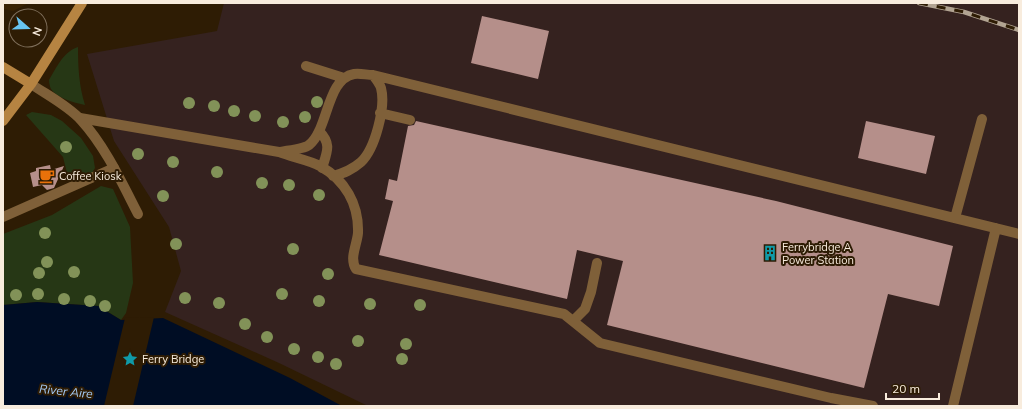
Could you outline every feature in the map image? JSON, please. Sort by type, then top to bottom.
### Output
[{"type":"main road","points":[[3,121],[31,84],[82,3]]},
{"type":"main road","points":[[3,67],[31,84]]},
{"type":"street","points":[[306,66],[344,78]]},
{"type":"street","points":[[279,152],[308,146],[316,138],[335,87],[344,78],[354,74],[373,75],[1019,234]]},
{"type":"street","points":[[333,176],[346,173],[362,161],[372,144],[382,100],[381,87],[373,75]]},
{"type":"street","points":[[31,84],[60,102],[80,118],[91,132],[114,168],[138,214]]},
{"type":"street","points":[[380,113],[410,120]]},
{"type":"street","points":[[80,118],[279,152],[320,166],[346,189],[354,202],[358,233],[353,259],[353,264],[356,269],[564,314],[600,343],[831,398],[873,406]]},
{"type":"street","points":[[956,218],[982,119]]},
{"type":"street","points":[[319,131],[325,137],[328,149],[322,168]]},
{"type":"street","points":[[3,217],[114,168]]},
{"type":"street","points":[[953,406],[996,228]]},
{"type":"street","points":[[573,320],[585,309],[591,292],[597,263]]},
{"type":"shaded area","points":[[3,3],[29,3],[19,8],[8,8],[8,10],[3,9]]},
{"type":"shaded area","points":[[224,3],[1019,3],[1019,406],[368,406],[279,363],[165,312],[181,271],[169,227],[114,141],[87,54],[217,31]]},
{"type":"green space","points":[[78,47],[79,76],[85,105],[57,95],[51,89],[49,82],[64,56],[68,52]]},
{"type":"green space","points":[[32,112],[51,115],[62,121],[81,138],[93,156],[95,168],[92,173],[69,181],[63,157],[26,115]]},
{"type":"green space","points":[[101,186],[113,189],[130,227],[133,283],[126,313],[121,320],[98,306],[37,302],[3,305],[3,234],[52,215]]},
{"type":"water","name":"River Aire","points":[[37,302],[98,306],[121,320],[163,318],[290,378],[342,406],[3,406],[3,305]]},
{"type":"pier","name":"Ferry Bridge","points":[[154,317],[133,406],[104,406],[125,318]]},
{"type":"building","points":[[482,16],[549,31],[538,79],[471,63]]},
{"type":"building","name":"Ferrybridge A Power Station","points":[[416,121],[776,201],[953,246],[939,306],[888,294],[864,388],[607,325],[623,261],[577,250],[567,299],[379,255],[393,201],[385,199],[389,179],[397,181],[408,126],[414,125]]},
{"type":"building","points":[[866,121],[935,136],[926,174],[858,158]]},
{"type":"building","name":"Coffee Kiosk","points":[[50,165],[51,170],[64,166],[54,188],[47,190],[42,185],[33,187],[30,173],[36,171],[36,168]]},
{"type":"railway","points":[[919,3],[964,12],[1019,30]]},
{"type":"place","name":"Coffee Kiosk","points":[[47,176]]},
{"type":"place","name":"Ferrybridge A Power Station","points":[[770,253]]},
{"type":"place","name":"Ferry Bridge","points":[[130,359]]}]
